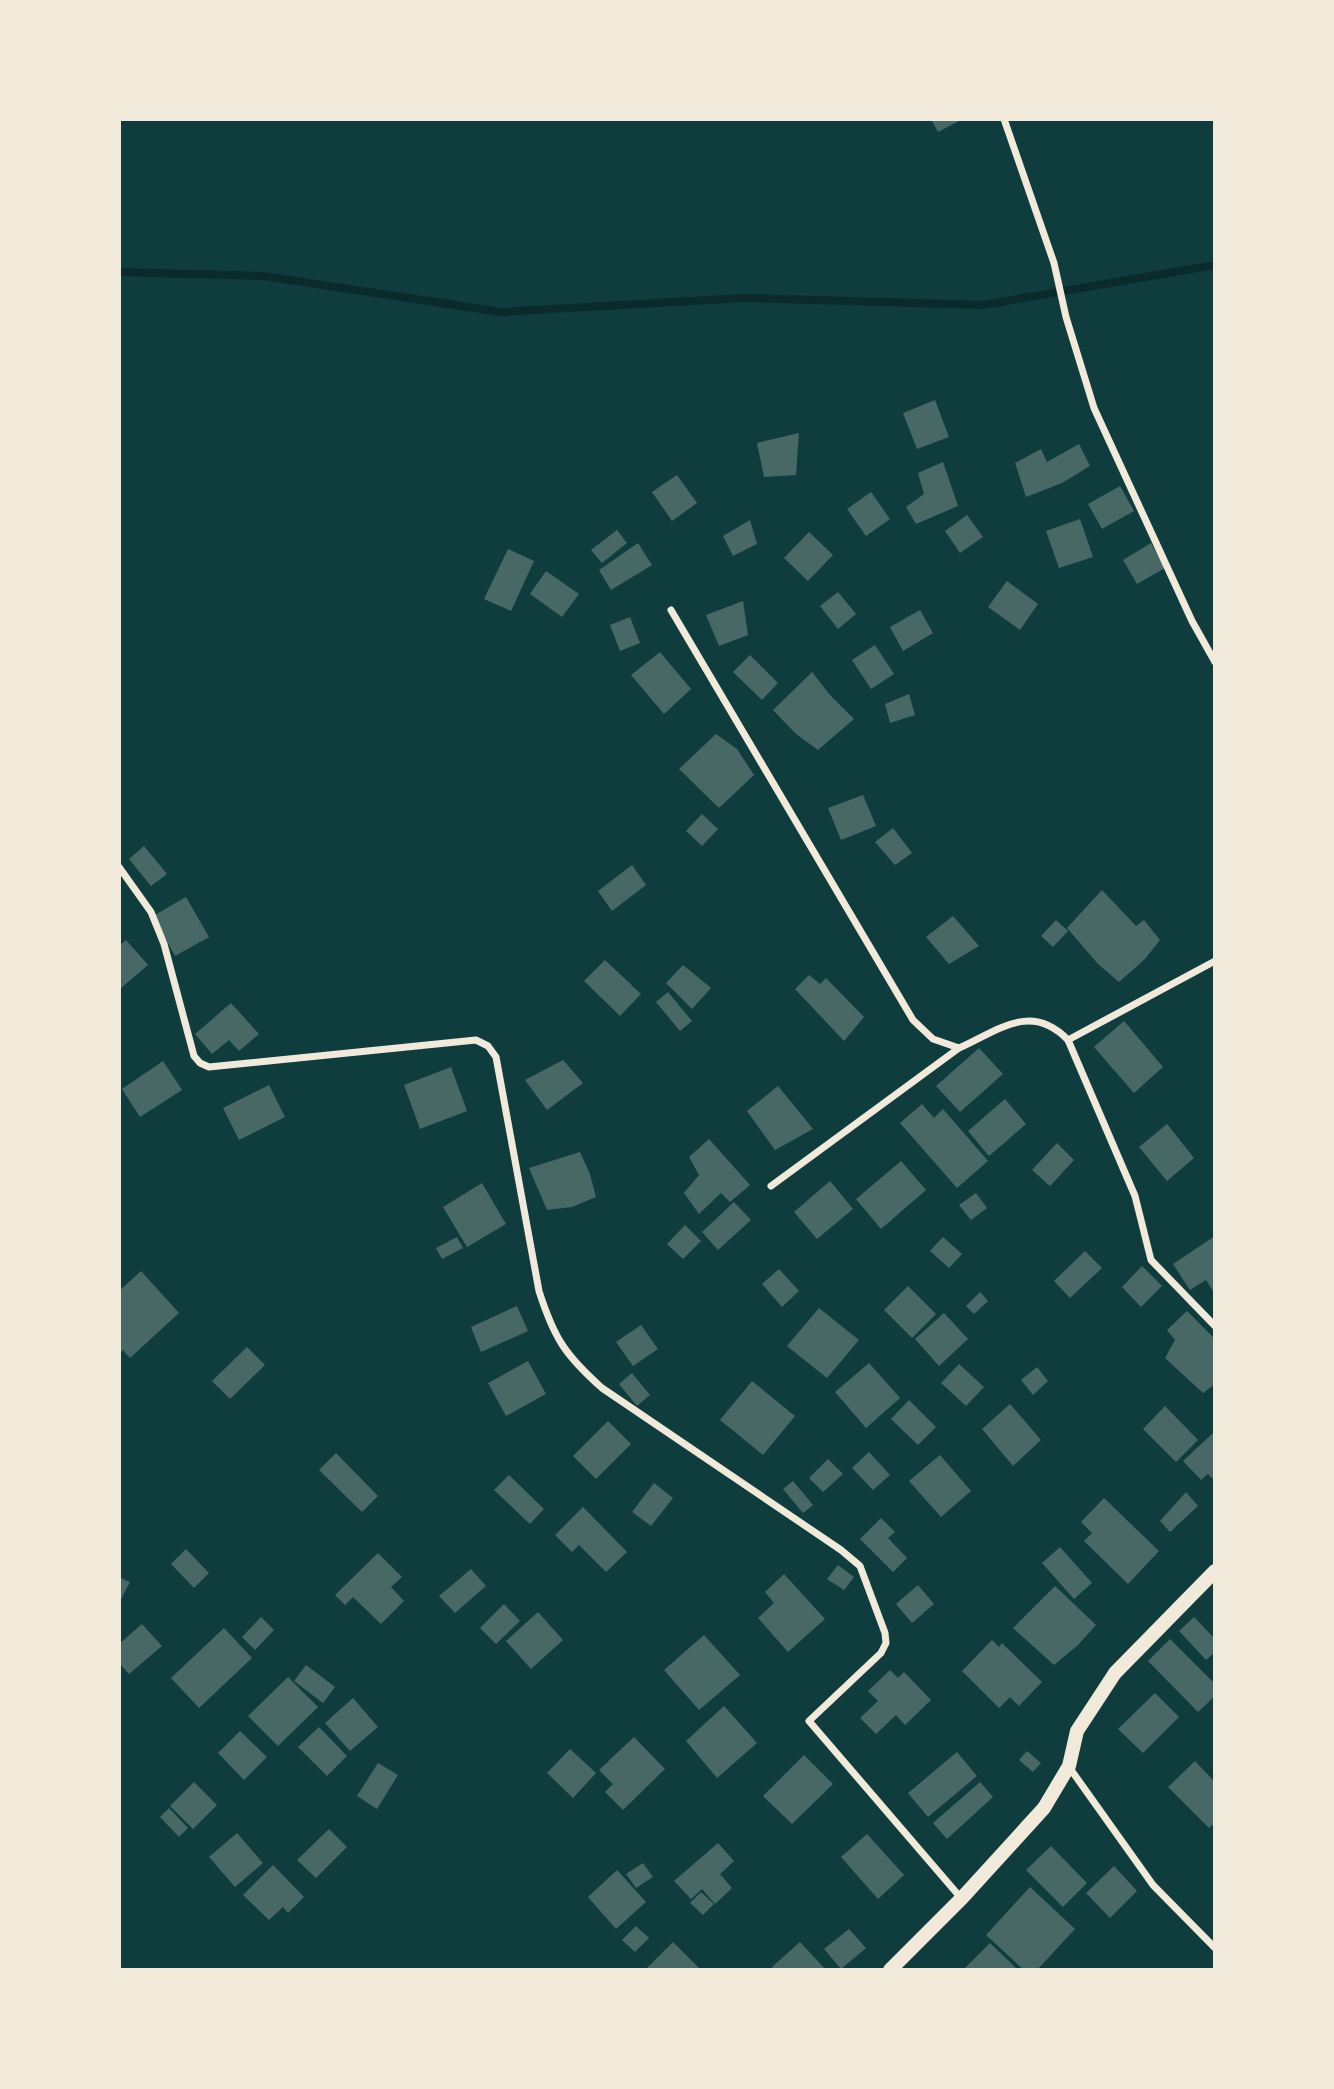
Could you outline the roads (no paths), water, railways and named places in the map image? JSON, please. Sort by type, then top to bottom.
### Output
[{"type":"main road","points":[[890,1970],[962,1898],[1044,1808],[1069,1766],[1077,1731],[1115,1673],[1215,1571]]},
{"type":"street","points":[[1004,119],[1054,263],[1066,317],[1094,408],[1192,621],[1215,662]]},
{"type":"street","points":[[671,610],[913,1020],[933,1039],[959,1048]]},
{"type":"street","points":[[119,867],[151,912],[164,944],[194,1056],[200,1063],[209,1067],[477,1041],[488,1046],[496,1056],[539,1291],[561,1346],[602,1388],[841,1550],[860,1566],[885,1633],[886,1643],[881,1653],[809,1721],[962,1898]]},
{"type":"street","points":[[1068,1040],[1215,961]]},
{"type":"street","points":[[771,1186],[959,1048],[1011,1024],[1034,1019],[1056,1027],[1068,1040],[1135,1196],[1152,1261],[1215,1326]]},
{"type":"street","points":[[1069,1766],[1153,1885],[1215,1948]]},
{"type":"waterway","points":[[119,272],[263,276],[501,312],[744,298],[983,305],[1215,265]]}]
